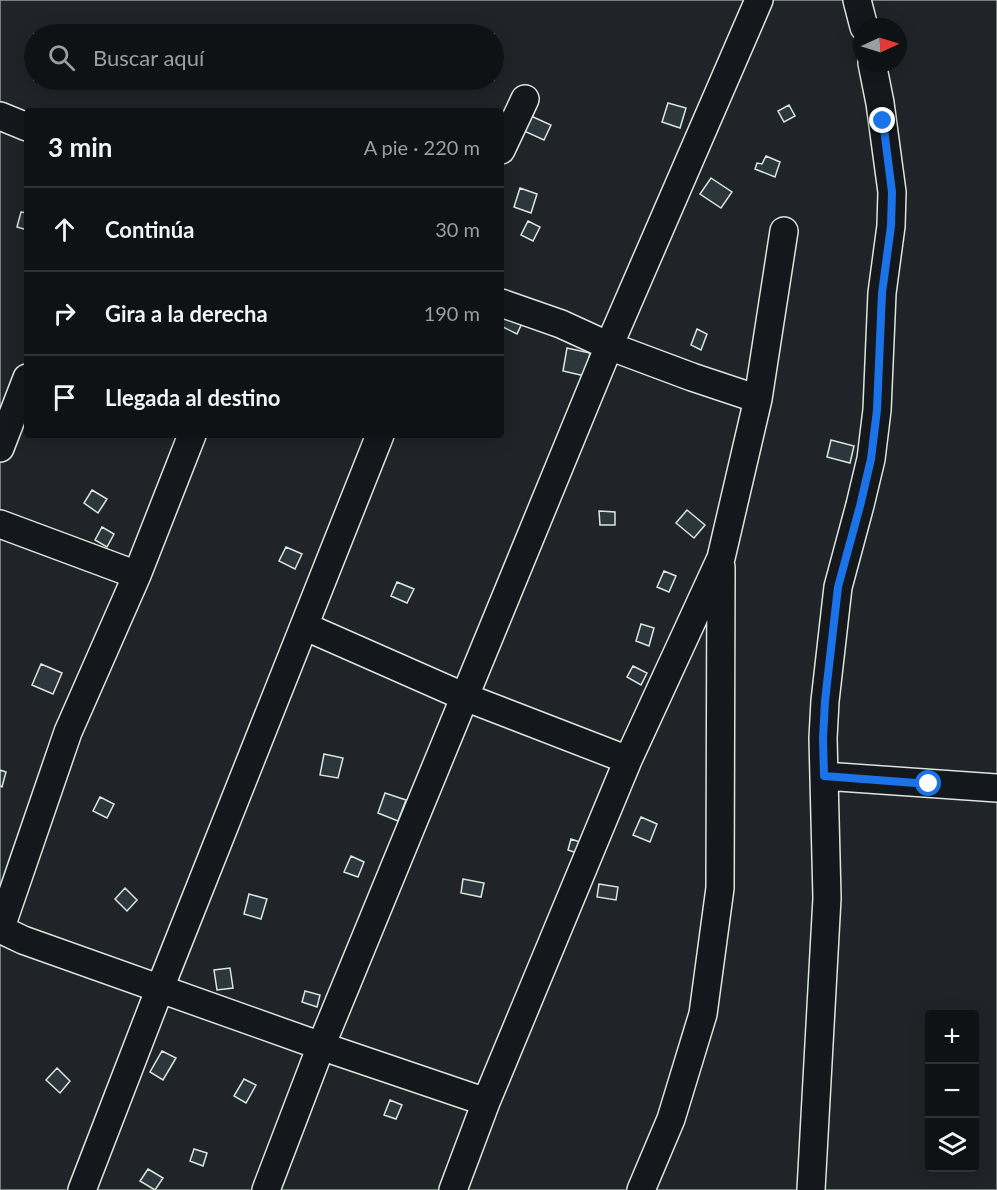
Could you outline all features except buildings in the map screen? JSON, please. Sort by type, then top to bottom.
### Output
[{"type":"street","points":[[266,1190],[321,1046],[609,346],[759,0]]},
{"type":"street","points":[[857,0],[862,18]]},
{"type":"street","points":[[811,1190],[827,898],[823,728],[838,587],[871,459],[877,410],[882,293],[891,226],[892,192],[874,72]]},
{"type":"street","points":[[504,144],[525,99]]},
{"type":"street","points":[[0,116],[24,126]]},
{"type":"street","points":[[453,1190],[486,1102],[628,760],[721,558],[758,399],[784,231]]},
{"type":"street","points":[[504,304],[561,324],[609,346],[758,399]]},
{"type":"street","points":[[0,448],[24,386]]},
{"type":"street","points":[[191,438],[137,576],[68,732],[0,930],[321,1046],[486,1102]]},
{"type":"street","points":[[82,1190],[379,438]]},
{"type":"street","points":[[0,524],[137,576]]},
{"type":"street","points":[[641,1190],[671,1119],[703,1014],[720,888],[721,558]]},
{"type":"street","points":[[304,626],[465,697],[628,760]]},
{"type":"street","points":[[824,776],[997,788]]},
{"type":"shaded area","points":[[0,0],[997,0],[997,1190],[0,1190]]},
{"type":"route","points":[[883,121],[892,192],[891,226],[882,293],[877,410],[871,459],[838,587],[825,701],[824,776],[929,784]]}]
